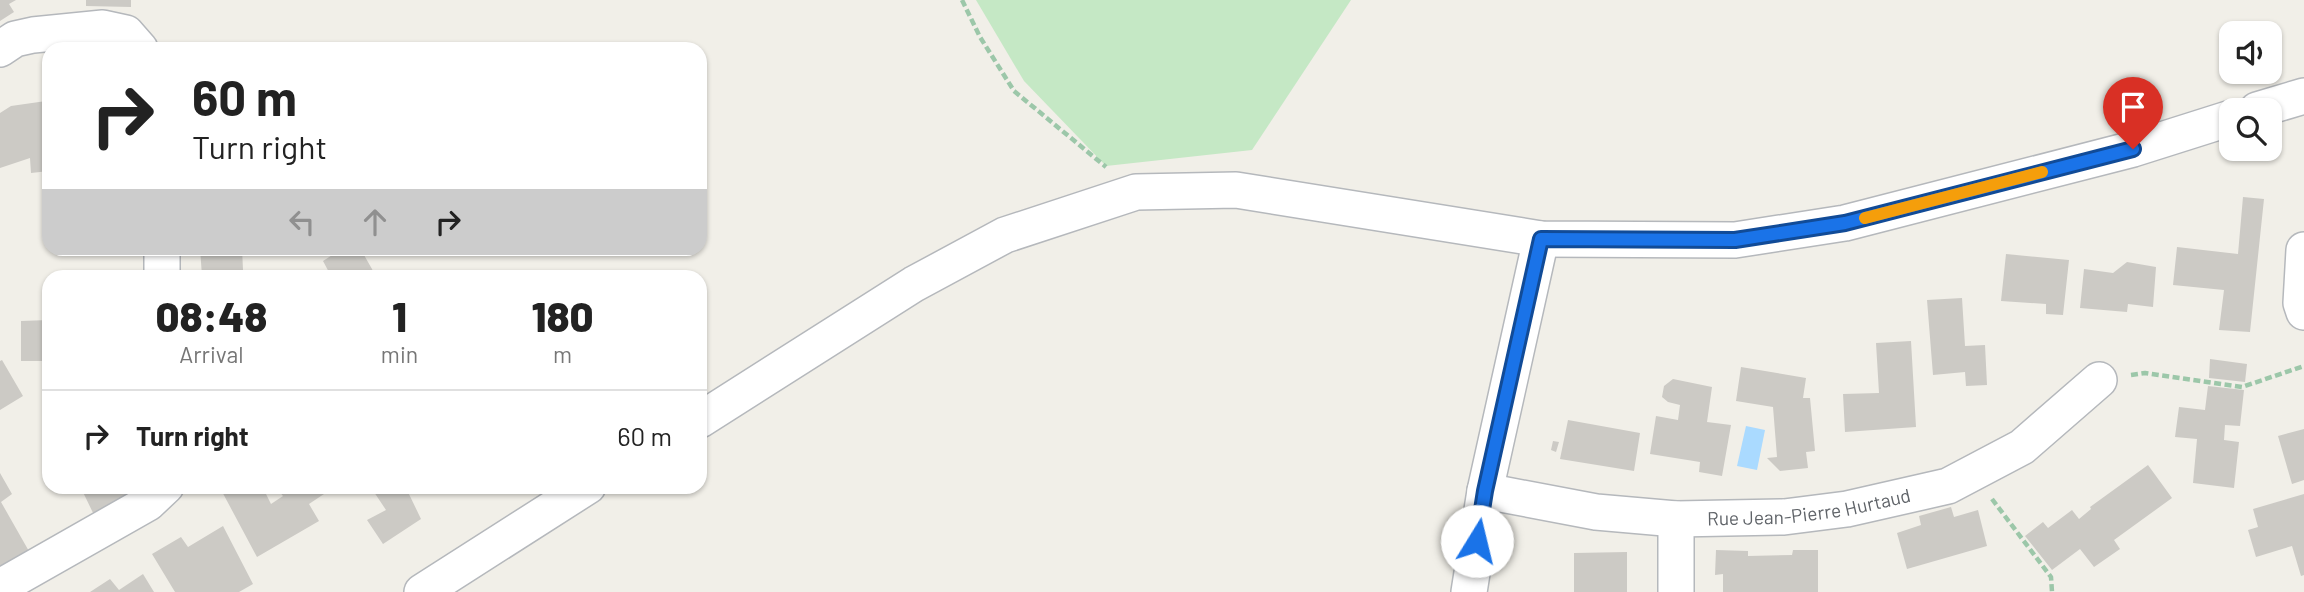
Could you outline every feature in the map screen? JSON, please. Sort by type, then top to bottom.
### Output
[{"type":"street","points":[[0,49],[15,39],[33,35],[103,28],[125,33],[133,42]]},
{"type":"street","points":[[2282,103],[2304,96]]},
{"type":"street","points":[[707,415],[914,284],[1005,235],[1136,192],[1236,190],[1541,239],[1735,240],[1845,223],[2133,149],[2219,122]]},
{"type":"street","points":[[1469,592],[1485,491],[1541,239]]},
{"type":"street","points":[[2304,250],[2301,303],[2304,312]]},
{"type":"street","name":"Rue Jean-Pierre Hurtaud","points":[[1485,491],[1596,512],[1676,519],[1784,517],[1847,509],[1948,486],[2022,447],[2099,380]]},
{"type":"street","points":[[0,587],[148,503],[158,494]]},
{"type":"street","points":[[422,592],[575,494]]},
{"type":"street","points":[[1676,519],[1676,592]]},
{"type":"path","points":[[962,0],[980,37],[1013,91],[1136,192]]},
{"type":"path","points":[[2099,380],[2145,373],[2242,387],[2304,366]]},
{"type":"path","points":[[1973,473],[2051,577],[2052,592]]},
{"type":"green space","points":[[976,0],[1351,0],[1252,150],[1106,166],[1024,81]]},
{"type":"water","points":[[1746,426],[1765,430],[1757,470],[1737,466]]},
{"type":"building","points":[[0,0],[16,0],[9,4],[14,12],[0,21]]},
{"type":"building","points":[[86,0],[131,0],[131,7],[86,6]]},
{"type":"building","points":[[42,102],[42,172],[31,173],[30,158],[0,168],[0,113],[11,106]]},
{"type":"building","points":[[2243,197],[2264,199],[2250,332],[2219,330],[2224,290],[2173,285],[2177,247],[2238,254]]},
{"type":"building","points":[[2006,254],[2069,260],[2063,315],[2046,314],[2046,304],[2001,301]]},
{"type":"building","points":[[201,256],[242,256],[243,270],[202,270]]},
{"type":"building","points":[[331,256],[365,256],[373,270],[328,270],[323,261]]},
{"type":"building","points":[[2127,262],[2156,267],[2153,307],[2128,304],[2127,312],[2080,308],[2084,269],[2113,273]]},
{"type":"building","points":[[1962,298],[1965,346],[1985,345],[1987,385],[1966,386],[1965,372],[1933,375],[1927,300]]},
{"type":"building","points":[[42,320],[42,361],[21,361],[21,321]]},
{"type":"building","points":[[1911,341],[1916,427],[1845,432],[1843,394],[1879,393],[1876,343]]},
{"type":"building","points":[[2210,359],[2247,364],[2245,382],[2209,378]]},
{"type":"building","points":[[2,360],[23,396],[0,410],[0,361]]},
{"type":"building","points":[[1741,367],[1806,378],[1803,398],[1810,398],[1815,451],[1806,452],[1808,468],[1780,471],[1767,458],[1777,457],[1773,407],[1736,401]]},
{"type":"building","points":[[1673,379],[1712,387],[1707,422],[1731,425],[1722,476],[1699,472],[1700,462],[1650,454],[1656,416],[1678,420],[1680,405],[1668,402],[1662,397],[1664,386]]},
{"type":"building","points":[[2208,386],[2244,390],[2240,426],[2225,425],[2224,440],[2239,442],[2234,488],[2193,483],[2197,439],[2175,437],[2179,407],[2205,410]]},
{"type":"building","points":[[1568,420],[1640,433],[1634,471],[1560,459]]},
{"type":"building","points":[[2304,429],[2304,480],[2292,484],[2278,436]]},
{"type":"building","points":[[1553,441],[1559,442],[1556,452],[1551,450]]},
{"type":"building","points":[[2148,465],[2172,498],[2114,540],[2120,549],[2094,567],[2080,549],[2052,570],[2025,536],[2043,522],[2048,528],[2072,510],[2079,519],[2090,507]]},
{"type":"building","points":[[0,473],[12,494],[1,502],[30,553],[0,573]]},
{"type":"building","points":[[84,494],[128,494],[95,517]]},
{"type":"building","points":[[223,494],[266,494],[271,504],[283,496],[281,494],[324,494],[309,504],[319,521],[257,557]]},
{"type":"building","points":[[375,494],[409,494],[421,519],[383,544],[367,520],[386,510]]},
{"type":"building","points":[[2304,494],[2304,575],[2301,576],[2292,546],[2256,557],[2248,530],[2258,527],[2253,509]]},
{"type":"building","points":[[1951,507],[1954,517],[1978,510],[1987,546],[1907,569],[1897,533],[1921,525],[1919,516]]},
{"type":"building","points":[[223,526],[253,584],[239,592],[175,592],[152,554],[181,537],[188,547]]},
{"type":"building","points":[[1716,550],[1748,551],[1748,556],[1792,555],[1793,550],[1818,550],[1818,592],[1723,592],[1723,574],[1715,575]]},
{"type":"building","points":[[1627,552],[1627,592],[1574,592],[1574,553]]},
{"type":"building","points":[[143,574],[154,592],[90,592],[110,579],[119,590]]},
{"type":"slow traffic","points":[[1865,218],[2042,172]]},
{"type":"route","points":[[1477,541],[1485,491],[1541,239],[1735,240],[1845,223],[2133,149]]}]
